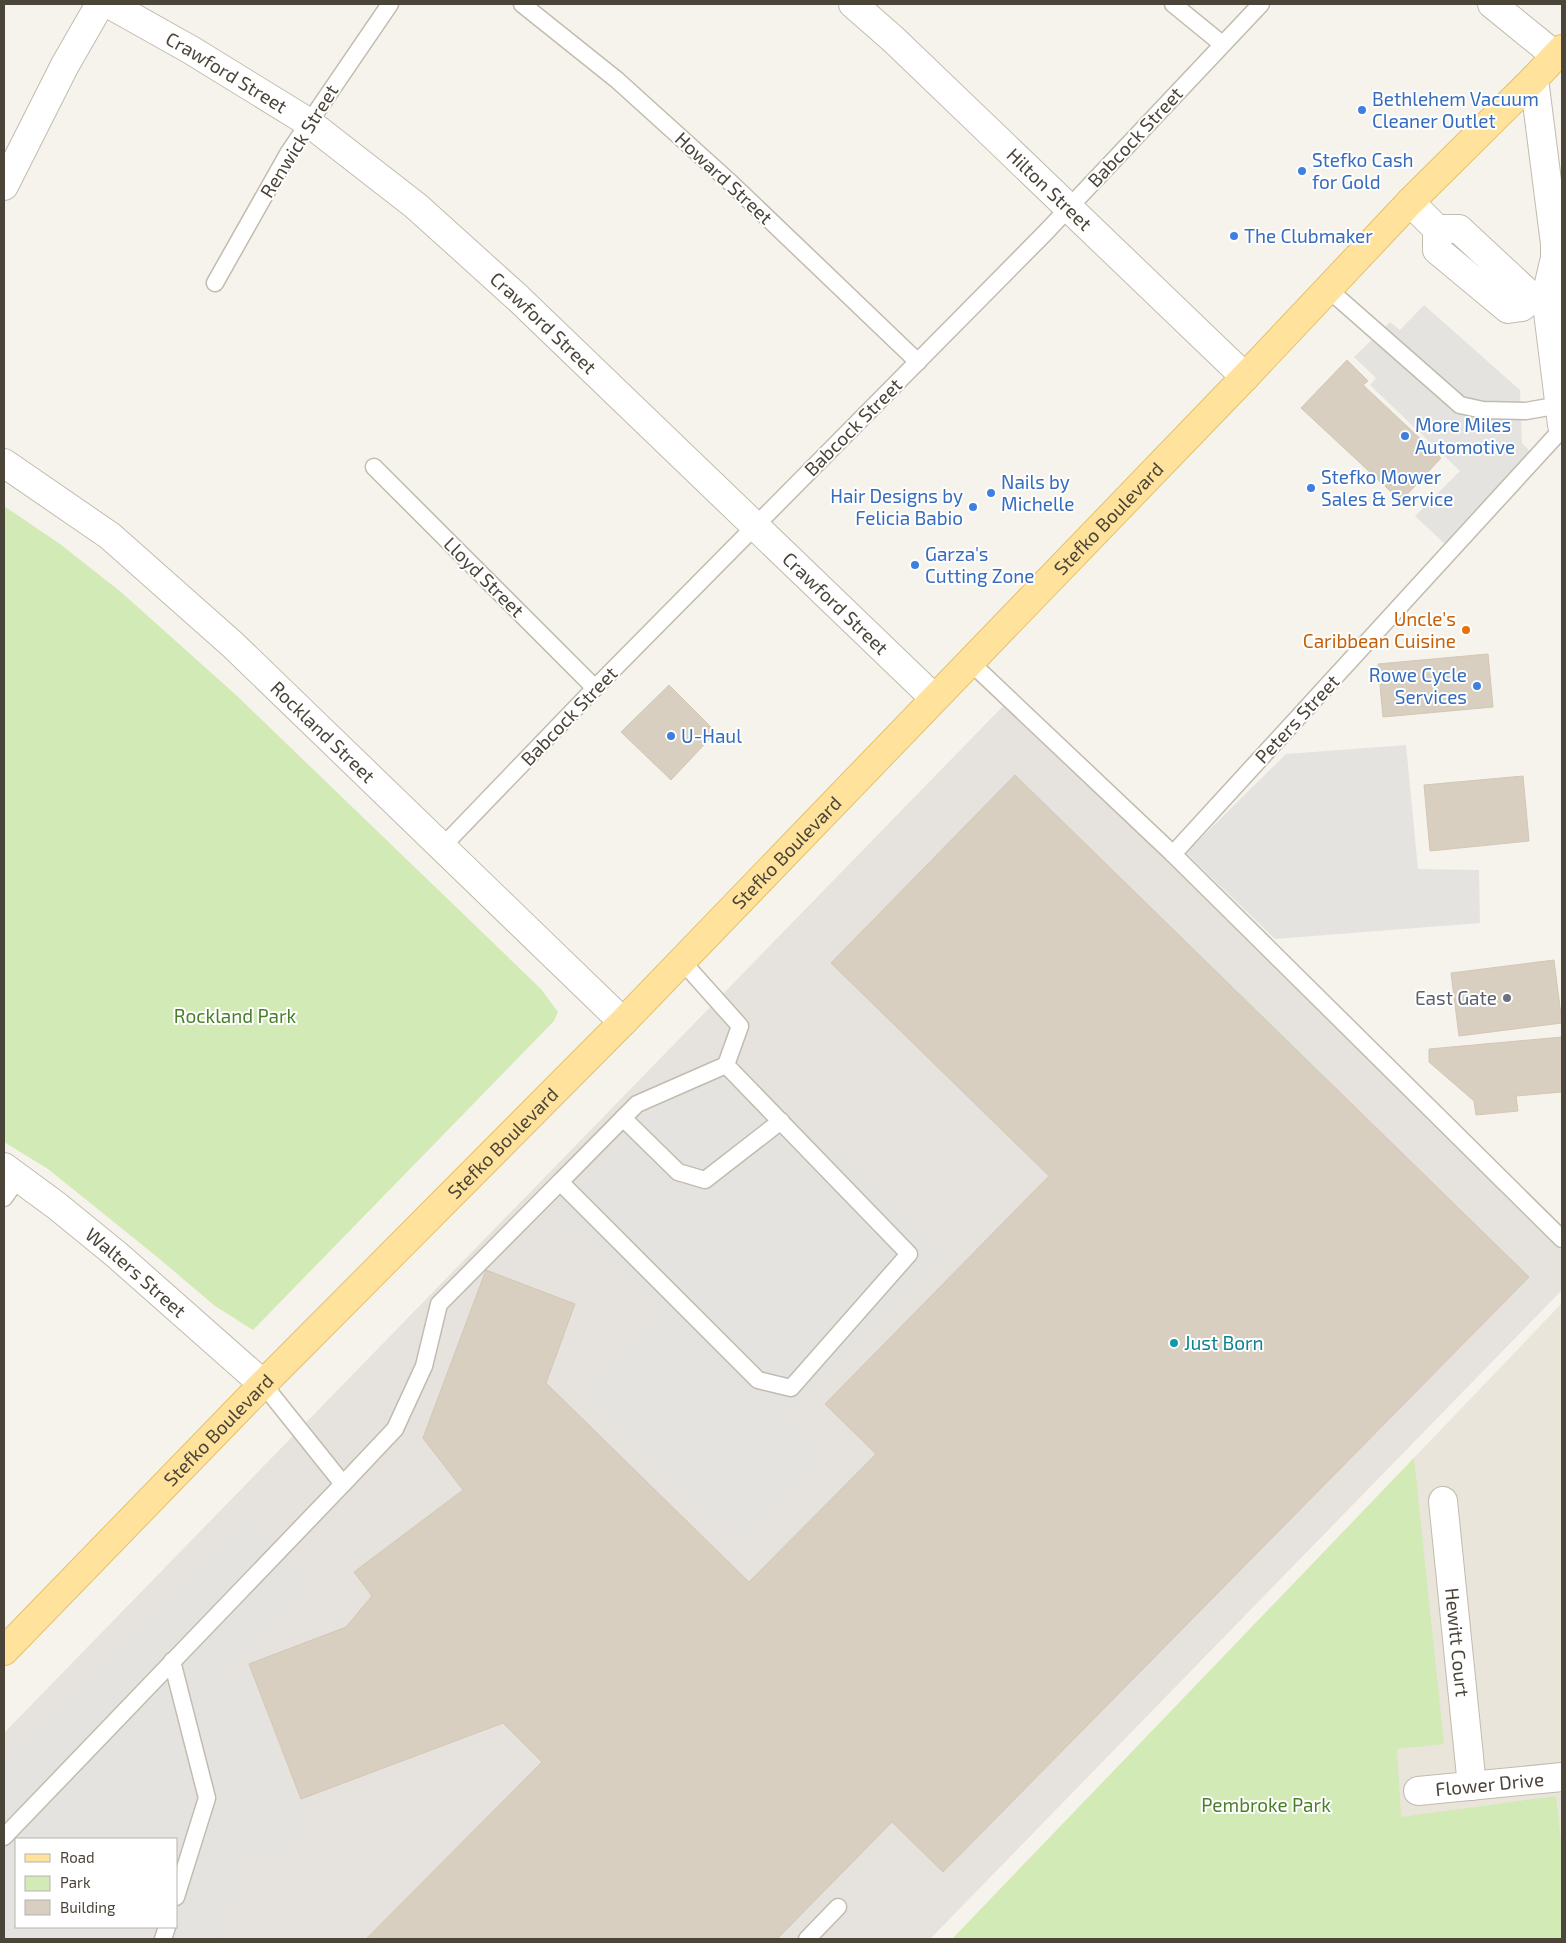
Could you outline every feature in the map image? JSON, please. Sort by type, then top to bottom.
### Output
[{"type":"main road","name":"Stefko Boulevard","points":[[4,1651],[263,1384],[623,1022],[969,661],[1245,377],[1410,202],[1559,52]]},
{"type":"street","points":[[4,186],[65,65],[100,4]]},
{"type":"street","name":"Crawford Street","points":[[109,4],[191,50],[308,122],[416,206],[518,298],[934,698]]},
{"type":"street","name":"Hilton Street","points":[[853,4],[893,39],[1245,377]]},
{"type":"street","points":[[1492,4],[1559,52]]},
{"type":"street","points":[[1534,79],[1556,244],[1556,258],[1547,296],[1562,420]]},
{"type":"street","points":[[1410,202],[1436,229],[1436,250],[1508,309],[1522,307],[1547,296]]},
{"type":"street","name":"Rockland Street","points":[[4,463],[110,536],[233,645],[623,1022]]},
{"type":"street","name":"Walters Street","points":[[9,1180],[117,1255],[263,1384]]},
{"type":"street","name":"Hewitt Court","points":[[1443,1501],[1472,1786]]},
{"type":"street","name":"Flower Drive","points":[[1418,1791],[1562,1777]]},
{"type":"lane","name":"Renwick Street","points":[[215,283],[253,214],[308,122],[390,4]]},
{"type":"lane","name":"Howard Street","points":[[522,4],[618,80],[918,362]]},
{"type":"lane","points":[[1173,4],[1222,44]]},
{"type":"lane","name":"Babcock Street","points":[[442,847],[595,688],[1068,209],[1261,4]]},
{"type":"lane","points":[[1328,289],[1460,405],[1483,410],[1526,411],[1562,420]]},
{"type":"lane","name":"Peters Street","points":[[1173,854],[1562,420]]},
{"type":"lane","name":"Lloyd Street","points":[[374,467],[595,688]]},
{"type":"lane","points":[[969,661],[1173,854],[1562,1238]]},
{"type":"lane","points":[[4,1837],[395,1429],[424,1366],[439,1304],[637,1104],[726,1065],[740,1026],[681,960]]},
{"type":"lane","points":[[560,1182],[758,1380],[791,1388],[909,1254],[726,1065]]},
{"type":"lane","points":[[623,1118],[678,1172],[704,1180],[781,1121]]},
{"type":"lane","points":[[263,1384],[343,1484]]},
{"type":"lane","points":[[172,1662],[207,1798],[178,1891]]},
{"type":"lane","points":[[807,1939],[838,1906]]},
{"type":"shaded area","points":[[1424,305],[1520,390],[1522,443],[1535,456],[1446,545],[1415,516],[1460,471],[1370,385],[1376,378],[1354,357],[1390,322],[1400,330]]},
{"type":"shaded area","points":[[1007,702],[1562,1238],[1562,1290],[930,1939],[4,1939],[4,1733]]},
{"type":"shaded area","points":[[1406,745],[1418,869],[1479,870],[1480,923],[1275,939],[1186,853],[1286,754]]},
{"type":"shaded area","points":[[720,1042],[941,1254],[784,1416],[821,1452],[738,1538],[585,1392],[660,1313],[555,1212]]},
{"type":"shaded area","name":"Pembroke Park","points":[[1562,1303],[1562,1939],[953,1939],[1035,1854]]},
{"type":"shaded area","points":[[243,1518],[312,1586],[218,1682],[246,1671],[312,1838],[241,1866],[219,1939],[4,1939],[4,1765]]},
{"type":"green space","name":"Rockland Park","points":[[4,506],[60,544],[121,592],[236,695],[541,989],[558,1012],[554,1021],[253,1330],[215,1306],[48,1169],[4,1142]]},
{"type":"green space","name":"Pembroke Park","points":[[1414,1458],[1444,1744],[1397,1749],[1401,1817],[1556,1796],[1562,1850],[1562,1939],[952,1939]]},
{"type":"building","points":[[1347,360],[1368,381],[1363,385],[1441,458],[1401,501],[1301,408]]},
{"type":"building","points":[[1488,654],[1493,707],[1383,717],[1378,664]]},
{"type":"building","points":[[669,685],[716,732],[671,780],[621,732]]},
{"type":"building","name":"Just Born","points":[[1015,775],[1529,1277],[943,1872],[892,1822],[777,1939],[366,1939],[542,1762],[503,1723],[301,1799],[249,1664],[346,1627],[372,1596],[354,1572],[463,1490],[423,1438],[486,1270],[575,1304],[546,1383],[749,1582],[876,1454],[825,1404],[1049,1176],[831,963]]},
{"type":"building","points":[[1523,776],[1529,841],[1430,851],[1424,785]]},
{"type":"building","name":"East Gate","points":[[1554,960],[1562,1023],[1459,1036],[1451,973]]},
{"type":"building","points":[[1562,1037],[1562,1092],[1516,1096],[1518,1111],[1476,1115],[1474,1101],[1429,1062],[1429,1049]]},
{"type":"place","name":"Bethlehem Vacuum Cleaner Outlet","points":[[1362,110]]},
{"type":"place","name":"Stefko Cash for Gold","points":[[1302,171]]},
{"type":"place","name":"The Clubmaker","points":[[1234,236]]},
{"type":"place","name":"More Miles Automotive","points":[[1405,436]]},
{"type":"place","name":"Stefko Mower Sales & Service","points":[[1311,488]]},
{"type":"place","name":"Nails by Michelle","points":[[991,493]]},
{"type":"place","name":"Hair Designs by Felicia Babio","points":[[973,507]]},
{"type":"place","name":"Garza's Cutting Zone","points":[[915,565]]},
{"type":"place","name":"Uncle's Caribbean Cuisine","points":[[1466,630]]},
{"type":"place","name":"Rowe Cycle Services","points":[[1477,686]]},
{"type":"place","name":"U-Haul","points":[[671,736]]},
{"type":"place","name":"East Gate","points":[[1507,998]]},
{"type":"place","name":"Just Born","points":[[1174,1343]]}]
